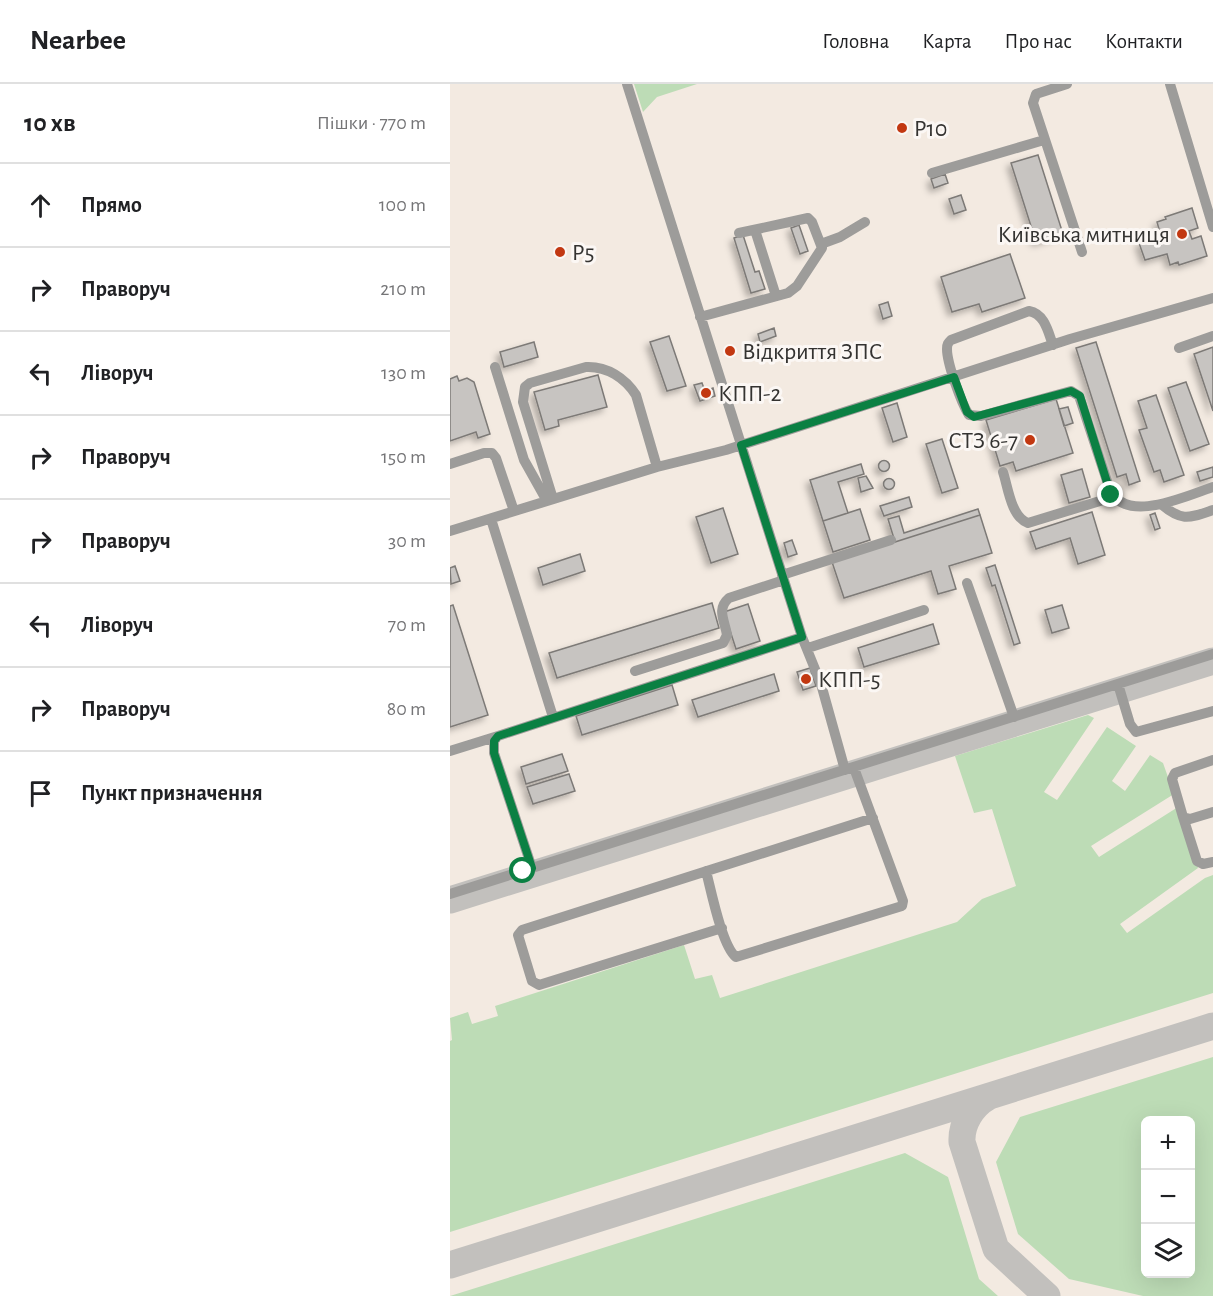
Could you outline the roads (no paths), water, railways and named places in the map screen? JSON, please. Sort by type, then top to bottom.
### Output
[{"type":"lane","points":[[627,84],[802,637],[808,648],[850,769],[873,818],[903,901],[902,906],[740,957],[733,955],[729,949],[706,871]]},
{"type":"lane","points":[[1067,84],[1040,93],[1034,98],[1033,104],[1082,252]]},
{"type":"lane","points":[[1170,84],[1213,227]]},
{"type":"lane","points":[[932,173],[1044,140]]},
{"type":"lane","points":[[700,316],[788,293],[821,253],[821,244],[808,218],[739,233]]},
{"type":"lane","points":[[821,244],[840,237],[865,222]]},
{"type":"lane","points":[[755,230],[776,296]]},
{"type":"lane","points":[[450,531],[657,467],[741,445],[1053,345],[1213,298]]},
{"type":"lane","points":[[1053,345],[1039,315],[1024,311],[951,340],[947,349],[954,377],[967,412],[974,417],[1067,391],[1077,393],[1116,501],[1126,506],[1161,504],[1213,487]]},
{"type":"lane","points":[[1179,348],[1213,336]]},
{"type":"lane","points":[[495,366],[524,460],[550,500]]},
{"type":"lane","points":[[550,500],[523,402],[525,387],[530,383],[586,367],[602,368],[617,376],[631,387],[636,395],[657,467]]},
{"type":"lane","points":[[450,464],[492,453],[496,458],[514,511]]},
{"type":"lane","points":[[1003,472],[1016,512],[1021,520],[1028,523],[1113,497]]},
{"type":"lane","points":[[1161,504],[1173,514],[1182,517],[1213,510]]},
{"type":"lane","points":[[491,519],[553,717]]},
{"type":"lane","points":[[635,671],[723,643],[727,632],[721,610],[724,602],[729,598],[891,540]]},
{"type":"lane","points":[[967,583],[1014,717]]},
{"type":"lane","points":[[808,648],[924,610]]},
{"type":"lane","points":[[450,751],[802,637]]},
{"type":"lane","points":[[450,894],[1213,654]]},
{"type":"lane","points":[[1118,684],[1130,724],[1136,732],[1213,711]]},
{"type":"lane","points":[[498,736],[494,741],[494,753],[532,868]]},
{"type":"lane","points":[[1213,760],[1173,774],[1172,779],[1197,861],[1203,864],[1213,862]]},
{"type":"lane","points":[[1184,817],[1190,819],[1213,812]]},
{"type":"lane","points":[[722,928],[539,985],[532,981],[518,937],[518,933],[522,930],[873,818]]},
{"type":"place","name":"P10","points":[[902,128]]},
{"type":"place","name":"Київська митниця","points":[[1182,234]]},
{"type":"place","name":"P5","points":[[560,252]]},
{"type":"place","name":"Відкриття ЗПС","points":[[730,351]]},
{"type":"place","name":"КПП-2","points":[[706,393]]},
{"type":"place","name":"СТЗ 6-7","points":[[1030,440]]},
{"type":"place","name":"КПП-5","points":[[806,679]]}]
